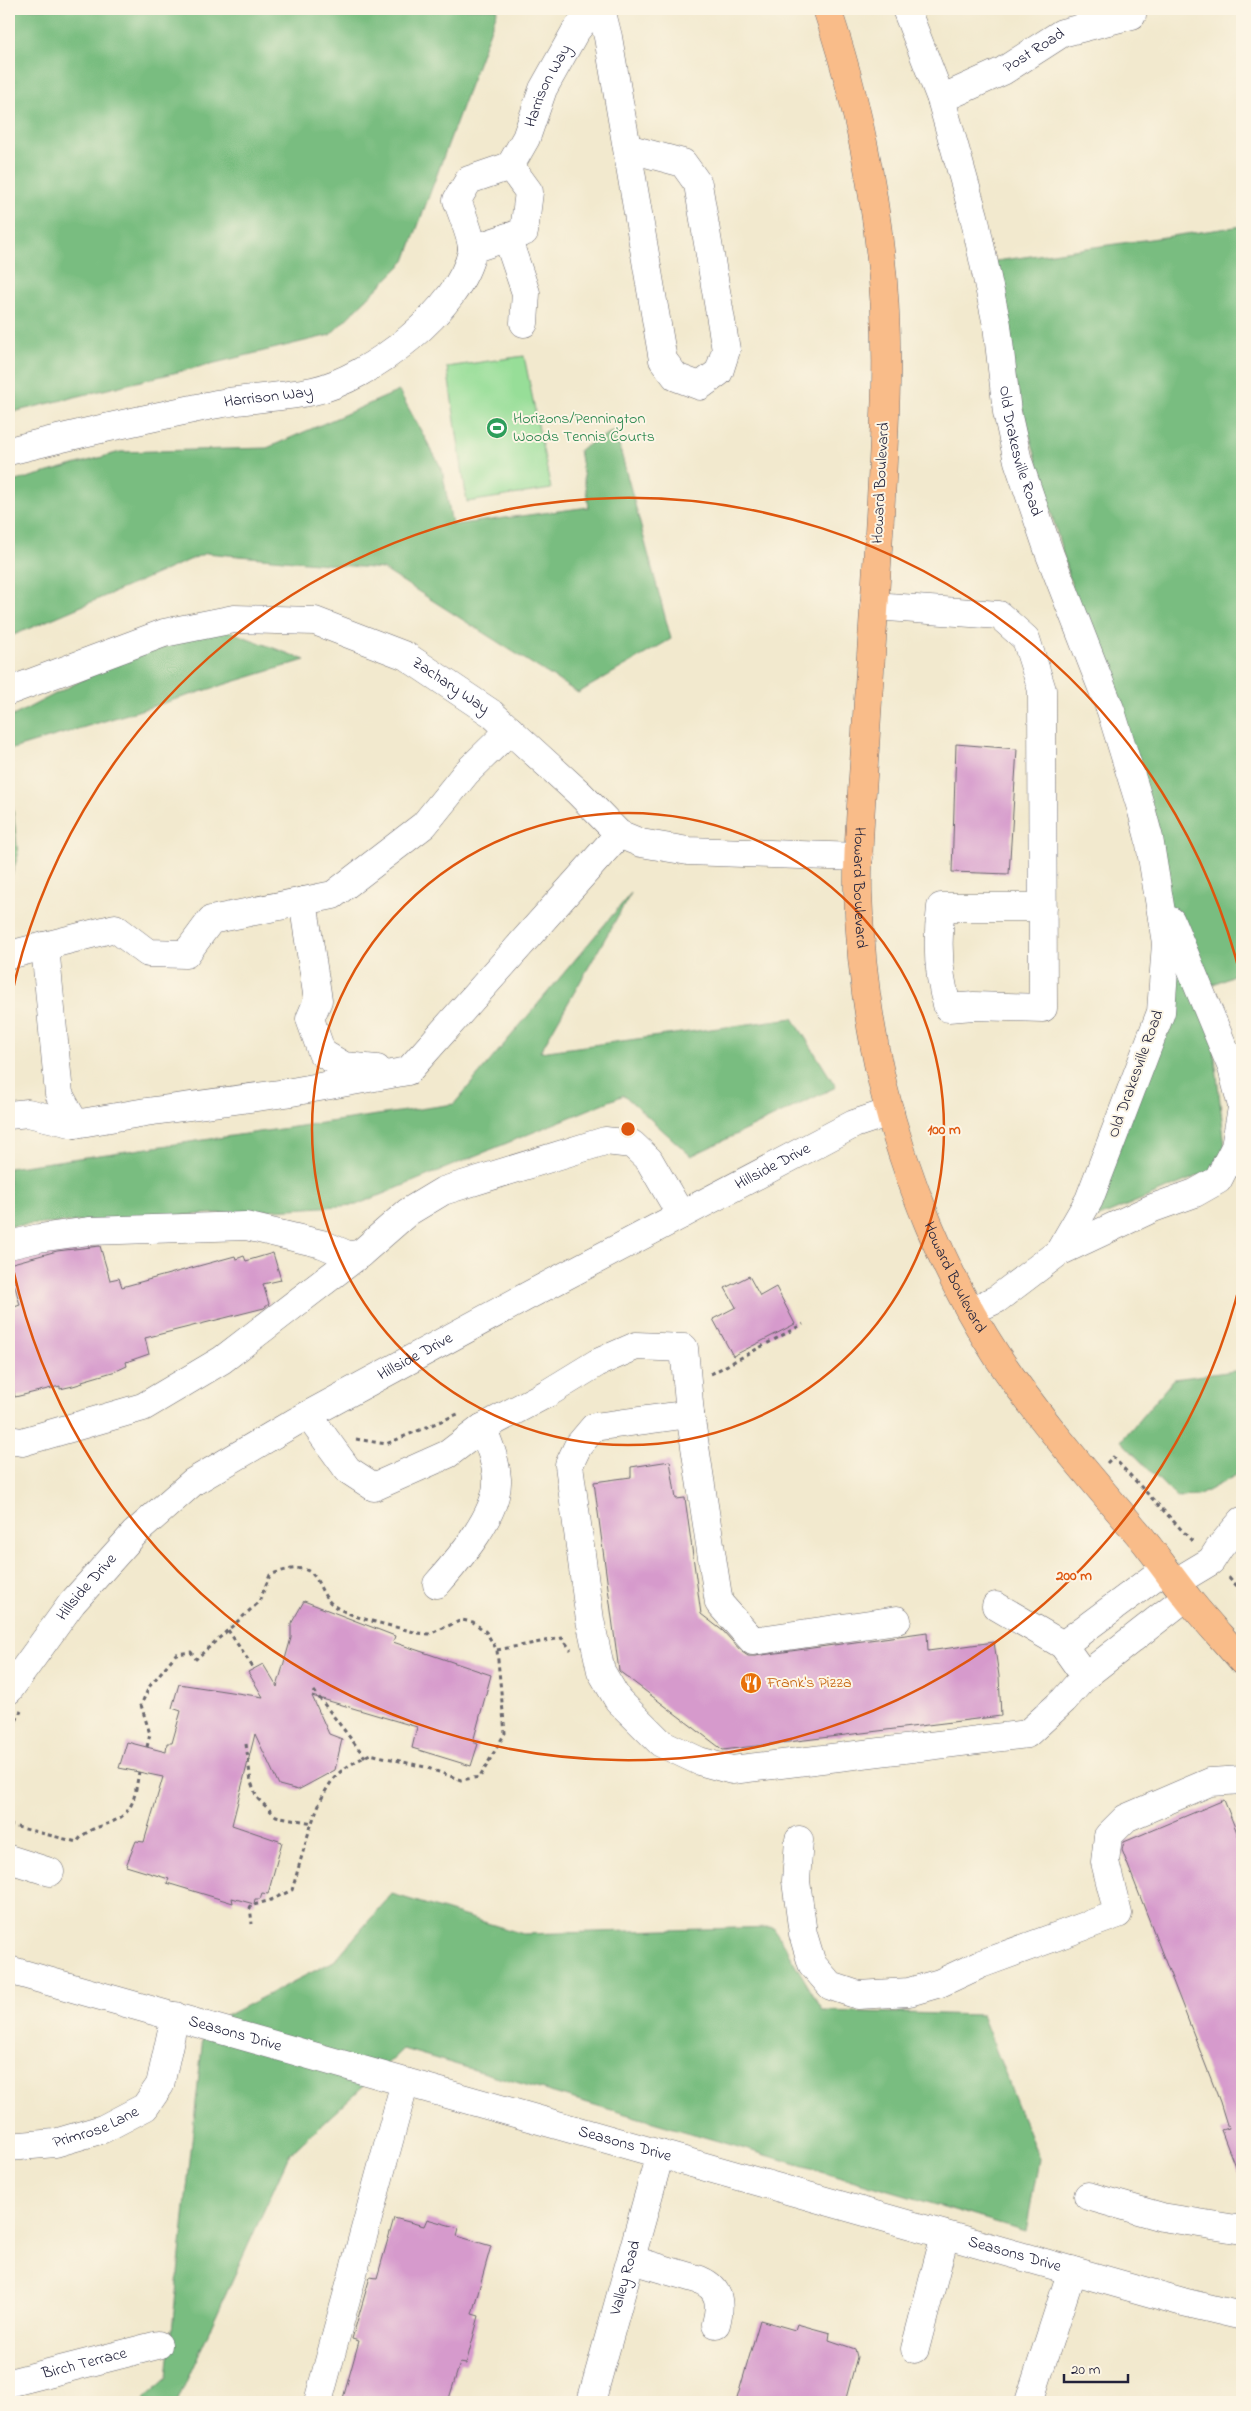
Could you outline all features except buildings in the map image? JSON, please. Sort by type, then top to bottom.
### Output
[{"type":"main road","name":"Howard Boulevard","points":[[827,9],[853,97],[869,177],[881,262],[886,381],[858,888],[862,963],[870,1026],[890,1112],[920,1200],[971,1311],[996,1355],[1090,1479],[1242,1661]]},
{"type":"street","name":"Harrison Way","points":[[510,166],[526,138],[543,89],[575,32],[593,9]]},
{"type":"street","points":[[601,9],[664,360],[676,377],[700,386],[720,372],[726,350],[698,184],[683,163],[627,148]]},
{"type":"street","name":"Old Drakesville Road","points":[[906,9],[941,98],[974,216],[998,325],[1007,412],[1018,461],[1050,555],[1111,711],[1141,808],[1166,943],[1161,1012],[1089,1200],[1059,1252]]},
{"type":"street","name":"Post Road","points":[[941,98],[1004,71],[1062,33],[1132,15]]},
{"type":"street","points":[[510,166],[529,192],[524,232],[472,249],[457,200],[468,180],[510,166]]},
{"type":"street","points":[[507,238],[526,293],[524,323]]},
{"type":"street","name":"Harrison Way","points":[[9,451],[213,404],[314,391],[354,374],[403,344],[442,308],[464,272],[472,249]]},
{"type":"street","points":[[874,606],[999,615],[1026,639],[1042,690],[1043,907],[1043,1008],[948,1008],[942,989],[939,928],[941,908],[1043,907]]},
{"type":"street","name":"Zachary Way","points":[[9,691],[164,633],[234,618],[314,621],[406,656],[491,713],[579,793],[619,834],[641,843],[688,851],[860,857]]},
{"type":"street","points":[[9,955],[115,928],[148,953],[186,954],[211,920],[334,895],[424,824],[466,773],[510,730]]},
{"type":"street","points":[[9,1115],[28,1113],[75,1124],[146,1112],[286,1093],[408,1071],[619,834]]},
{"type":"street","name":"Old Drakesville Road","points":[[971,1311],[996,1299],[1059,1252],[1153,1208],[1195,1193],[1218,1180],[1236,1147],[1242,1107],[1232,1068],[1156,885]]},
{"type":"street","points":[[303,901],[318,1000],[310,1020],[322,1053],[344,1066],[408,1071]]},
{"type":"street","points":[[45,946],[59,1094],[75,1124]]},
{"type":"street","name":"Hillside Drive","points":[[15,1700],[72,1603],[134,1534],[193,1482],[308,1415],[681,1215],[854,1124],[890,1112]]},
{"type":"street","points":[[9,1440],[22,1442],[143,1408],[222,1360],[360,1254],[408,1212],[443,1191],[605,1141],[632,1144],[649,1160],[681,1215]]},
{"type":"street","points":[[9,1245],[39,1238],[89,1231],[246,1226],[322,1244],[348,1255],[360,1254]]},
{"type":"street","points":[[308,1415],[348,1470],[374,1487],[448,1454],[482,1428],[548,1393],[597,1363],[636,1346],[684,1348],[690,1414],[719,1603],[752,1642],[897,1620]]},
{"type":"street","points":[[690,1414],[594,1427],[578,1446],[569,1465],[590,1620],[600,1671],[618,1700],[661,1744],[699,1761],[732,1770],[1027,1734],[1064,1700],[1176,1583]]},
{"type":"street","points":[[437,1584],[491,1512],[498,1480],[490,1445],[482,1428]]},
{"type":"street","points":[[1063,1645],[1176,1583],[1211,1561],[1242,1521]]},
{"type":"street","points":[[996,1606],[1063,1645],[1085,1676]]},
{"type":"street","points":[[799,1840],[796,1881],[803,1934],[812,1964],[831,1986],[858,1995],[909,1992],[940,1983],[981,1964],[1118,1914],[1105,1862],[1108,1836],[1126,1818],[1210,1782],[1242,1780]]},
{"type":"street","points":[[9,1859],[50,1872]]},
{"type":"street","name":"Seasons Drive","points":[[9,1970],[1183,2302],[1242,2316]]},
{"type":"street","name":"Primrose Lane","points":[[9,2147],[55,2143],[103,2129],[145,2107],[160,2085],[175,2016]]},
{"type":"street","points":[[318,2402],[405,2082]]},
{"type":"street","name":"Valley Road","points":[[591,2402],[660,2154]]},
{"type":"street","points":[[1088,2196],[1162,2217],[1242,2230]]},
{"type":"street","points":[[915,2349],[945,2235]]},
{"type":"street","points":[[632,2260],[700,2280],[710,2285],[716,2292],[719,2302],[716,2324]]},
{"type":"street","points":[[1029,2402],[1072,2270]]},
{"type":"street","name":"Birch Terrace","points":[[9,2383],[158,2346]]},
{"type":"path","points":[[1090,1479],[1113,1457],[1242,1592]]},
{"type":"path","points":[[147,1747],[150,1734],[141,1705],[149,1687],[176,1654],[191,1652],[196,1659],[259,1602],[270,1575],[292,1569],[304,1569],[318,1578],[329,1601],[344,1611],[417,1633],[429,1634],[462,1620],[473,1622],[486,1632],[497,1650],[505,1733],[480,1777],[461,1780],[425,1767],[370,1754],[343,1770],[332,1781],[313,1823],[292,1890],[271,1900],[250,1906],[252,1924]]},
{"type":"path","points":[[228,1630],[254,1669]]},
{"type":"path","points":[[497,1650],[562,1638]]},
{"type":"path","points":[[314,1691],[365,1757]]},
{"type":"path","points":[[9,1735],[15,1700]]},
{"type":"path","points":[[246,1744],[251,1782],[257,1798],[276,1816],[313,1823]]},
{"type":"path","points":[[9,1825],[77,1842],[83,1833],[109,1825],[122,1818],[132,1803],[139,1772]]},
{"type":"green space","points":[[9,9],[498,9],[405,261],[330,335],[9,413]]},
{"type":"green space","points":[[1242,226],[1242,971],[1207,987],[1227,1164],[1061,1233],[1157,1025],[1164,918],[982,263]]},
{"type":"green space","name":"Horizons/Pennington Woods Tennis Courts","points":[[524,356],[551,489],[467,502],[447,367]]},
{"type":"green space","points":[[399,391],[442,469],[452,525],[589,507],[579,450],[615,430],[671,639],[578,693],[383,569],[206,553],[9,637],[9,483],[120,452],[267,448]]},
{"type":"green space","points":[[221,628],[305,660],[9,750],[9,718],[111,665]]},
{"type":"green space","points":[[9,772],[18,855],[9,884]]},
{"type":"green space","points":[[631,893],[540,1052],[793,1018],[836,1087],[691,1156],[624,1095],[356,1205],[9,1226],[9,1168],[454,1104]]},
{"type":"green space","points":[[1242,1370],[1242,1472],[1198,1496],[1176,1497],[1121,1441],[1174,1379]]},
{"type":"green space","points":[[392,1894],[523,1934],[773,1927],[823,2011],[982,2015],[1039,2159],[1026,2231],[403,2049],[289,2155],[177,2402],[141,2402],[167,2378],[204,2027],[334,1961]]},
{"type":"place","name":"Horizons/Pennington Woods Tennis Courts","points":[[497,428]]},
{"type":"place","name":"Frank's Pizza","points":[[751,1683]]}]
